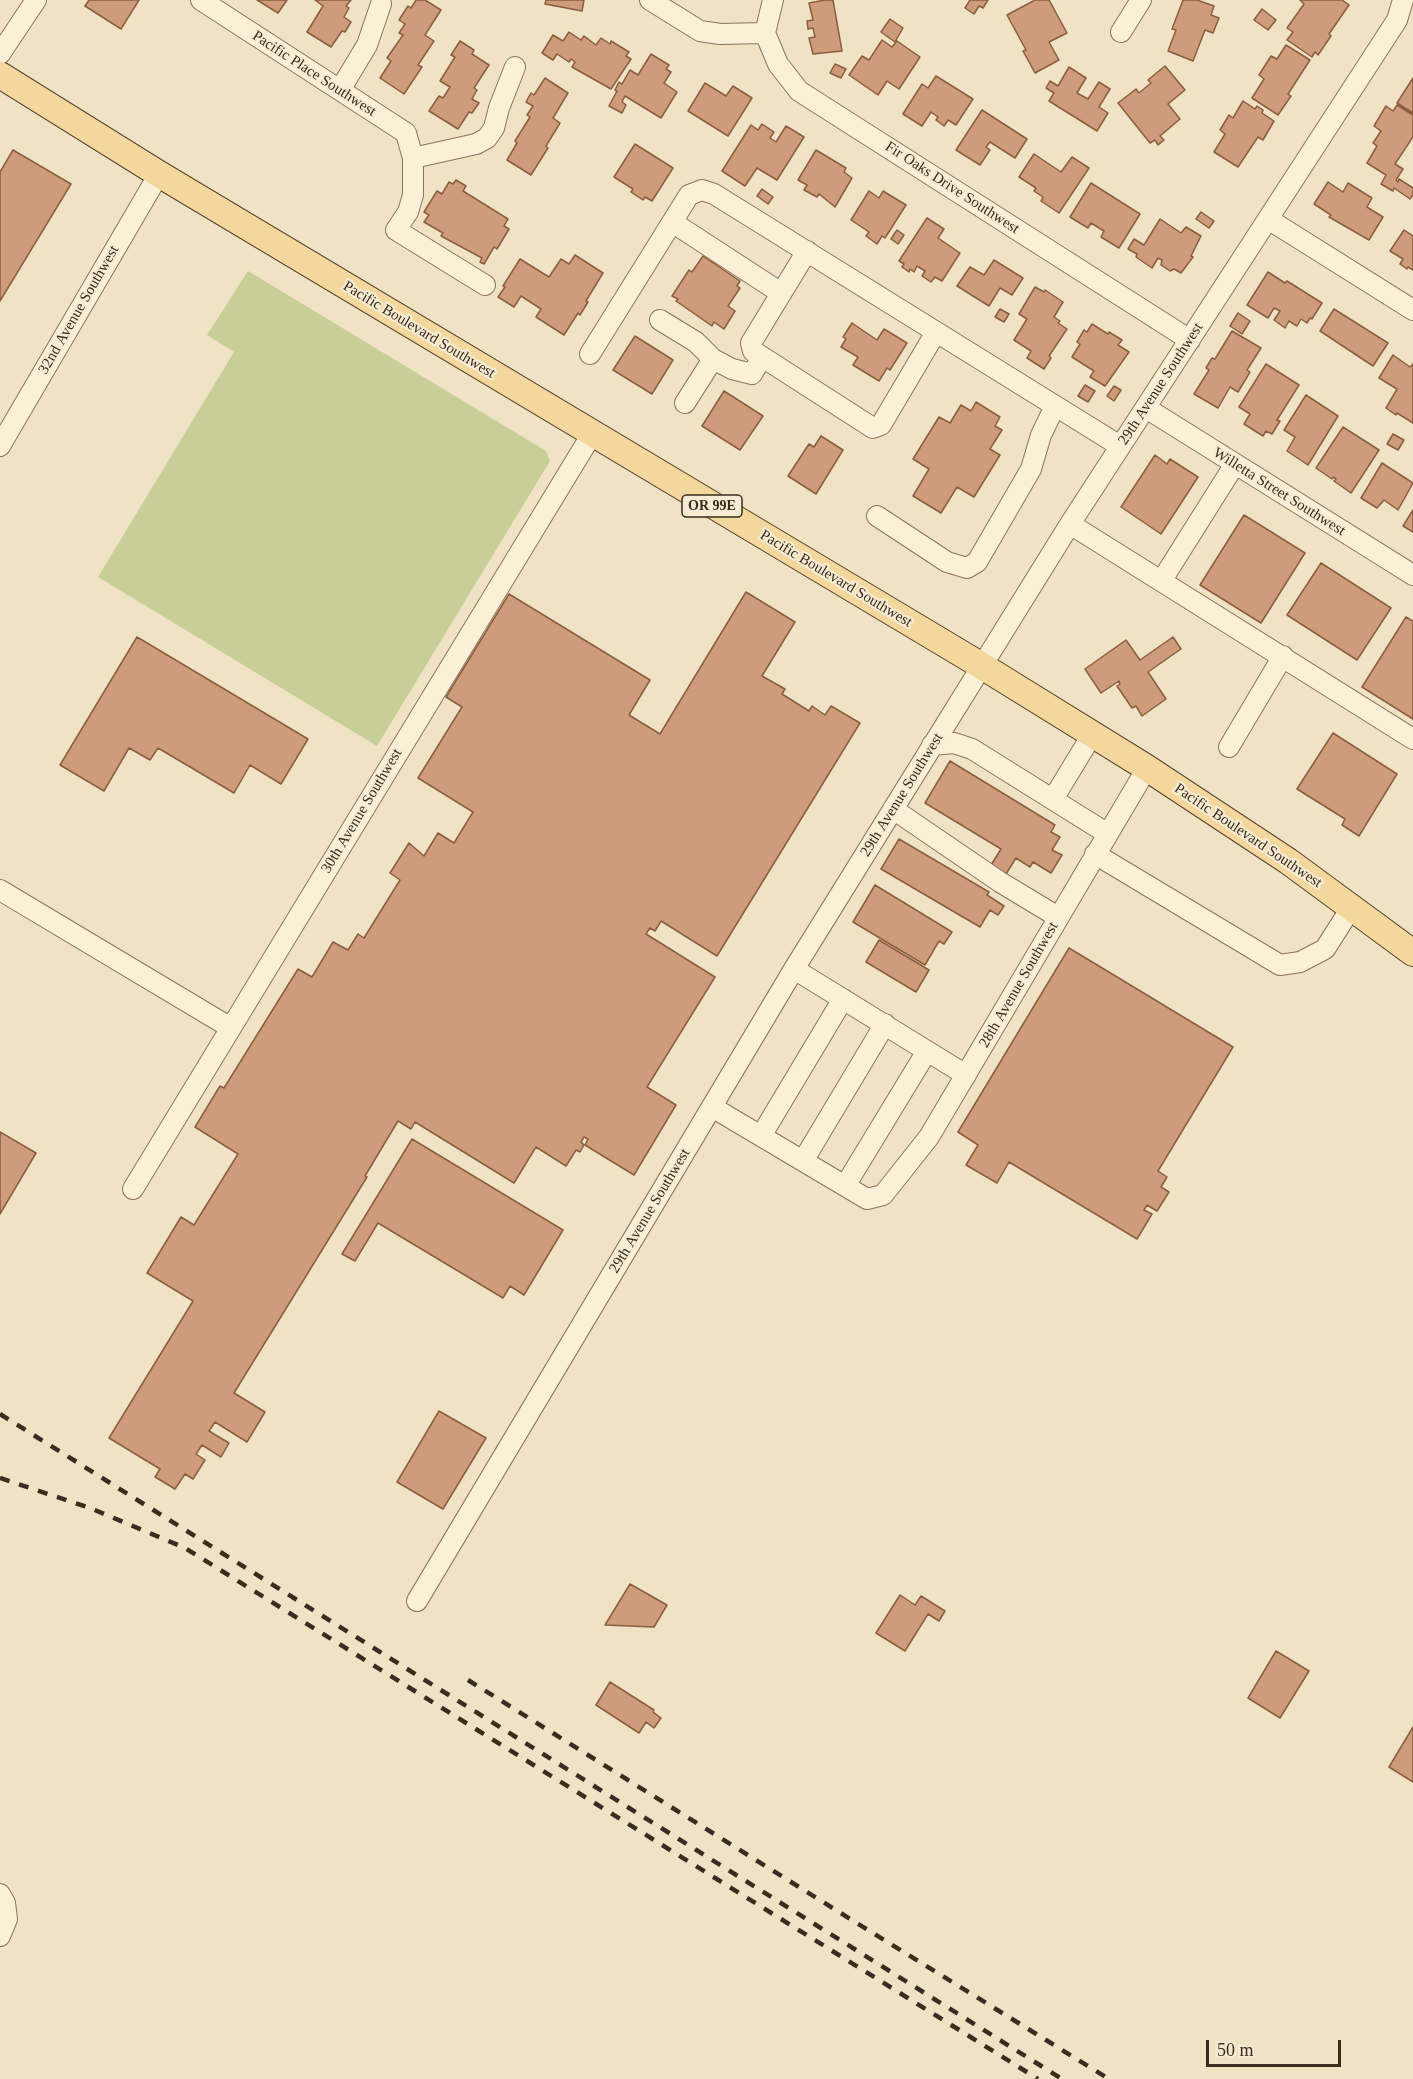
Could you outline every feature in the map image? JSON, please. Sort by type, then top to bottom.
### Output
[{"type":"main road","name":"Pacific Boulevard Southwest","points":[[0,75],[159,174],[982,666],[1147,768],[1288,861],[1413,953]]},
{"type":"street","points":[[0,54],[36,0]]},
{"type":"street","points":[[650,0],[700,31],[720,34],[765,33],[773,0]]},
{"type":"street","points":[[1121,32],[1141,0]]},
{"type":"street","name":"29th Avenue Southwest","points":[[417,1601],[794,969],[1070,524],[1397,20],[1403,0]]},
{"type":"street","name":"Pacific Place Southwest","points":[[212,3],[406,133],[413,158]]},
{"type":"street","points":[[340,90],[367,45],[381,4]]},
{"type":"street","name":"Fir Oaks Drive Southwest","points":[[765,33],[778,64],[799,91],[1190,340]]},
{"type":"street","points":[[485,285],[396,230],[408,212],[413,195],[413,158],[476,144],[487,138],[494,128],[514,67]]},
{"type":"street","name":"32nd Avenue Southwest","points":[[0,446],[159,174]]},
{"type":"street","points":[[590,354],[689,195],[702,190],[714,194],[1120,446]]},
{"type":"street","points":[[1268,219],[1413,309]]},
{"type":"street","points":[[672,222],[781,293]]},
{"type":"street","points":[[807,251],[751,343],[753,351],[873,428],[881,425],[936,332]]},
{"type":"street","points":[[660,320],[696,342],[713,359],[732,369],[752,375],[762,357]]},
{"type":"street","points":[[685,403],[713,359]]},
{"type":"street","points":[[877,516],[948,562],[967,568],[977,562],[1031,469],[1041,435],[1055,406]]},
{"type":"street","name":"Willetta Street Southwest","points":[[1146,408],[1413,575]]},
{"type":"street","name":"30th Avenue Southwest","points":[[133,1189],[592,434]]},
{"type":"street","points":[[1162,580],[1235,464]]},
{"type":"street","points":[[1070,524],[1413,739]]},
{"type":"street","points":[[1229,747],[1283,656]]},
{"type":"street","points":[[1053,799],[1092,735]]},
{"type":"street","points":[[932,745],[954,743],[972,749],[1108,834]]},
{"type":"street","name":"28th Avenue Southwest","points":[[845,1186],[867,1199],[883,1195],[930,1137],[1147,768]]},
{"type":"street","points":[[893,809],[1000,882],[1058,917]]},
{"type":"street","points":[[1095,854],[1280,965],[1300,962],[1325,949],[1351,908]]},
{"type":"street","points":[[0,890],[231,1028]]},
{"type":"street","points":[[794,969],[966,1075]]},
{"type":"street","points":[[761,1136],[843,999]]},
{"type":"street","points":[[803,1161],[885,1024]]},
{"type":"street","points":[[712,1107],[845,1186],[927,1051]]},
{"type":"street","points":[[0,1894],[5,1903],[7,1919],[0,1935]]},
{"type":"green space","points":[[248,271],[546,451],[550,461],[377,746],[98,577],[234,352],[207,335]]},
{"type":"building","points":[[89,0],[139,0],[121,29],[85,6]]},
{"type":"building","points":[[257,0],[287,0],[278,13]]},
{"type":"building","points":[[315,0],[351,0],[346,6],[349,8],[344,17],[351,22],[331,47],[307,32],[323,6]]},
{"type":"building","points":[[416,0],[425,0],[441,10],[425,35],[434,41],[418,65],[422,67],[404,94],[380,78],[391,61],[387,58],[403,35],[399,33],[405,24],[399,20],[408,6],[411,8]]},
{"type":"building","points":[[546,0],[584,0],[582,11],[545,4]]},
{"type":"building","points":[[833,0],[842,51],[813,54],[809,38],[815,37],[813,28],[808,29],[807,21],[813,20],[809,3]]},
{"type":"building","points":[[970,0],[988,0],[983,8],[979,6],[974,14],[965,8]]},
{"type":"building","points":[[1035,0],[1049,0],[1067,33],[1049,42],[1059,60],[1035,73],[1023,51],[1026,50],[1007,15]]},
{"type":"building","points":[[1183,0],[1197,0],[1214,6],[1211,15],[1219,18],[1213,33],[1205,30],[1193,61],[1168,51],[1176,30],[1172,29]]},
{"type":"building","points":[[1300,0],[1342,0],[1349,5],[1318,55],[1315,52],[1312,57],[1287,40],[1293,32],[1287,28],[1304,4]]},
{"type":"building","points":[[1262,9],[1276,20],[1268,30],[1254,20]]},
{"type":"building","points":[[890,19],[903,28],[895,42],[881,32]]},
{"type":"building","points":[[569,32],[581,40],[584,36],[596,45],[601,38],[610,44],[611,41],[629,52],[626,56],[631,59],[611,89],[572,67],[575,62],[571,59],[569,62],[557,54],[553,60],[542,53],[553,35],[563,41]]},
{"type":"building","points":[[882,40],[892,47],[897,41],[920,57],[899,89],[887,81],[878,95],[849,75],[862,56],[869,60]]},
{"type":"building","points":[[460,41],[474,50],[472,54],[489,65],[474,88],[477,90],[472,99],[479,103],[472,113],[469,112],[458,129],[429,111],[439,96],[443,98],[450,87],[440,81],[455,57],[451,55]]},
{"type":"building","points":[[1286,45],[1310,60],[1288,94],[1291,96],[1278,115],[1252,98],[1264,79],[1259,75],[1271,56],[1277,59]]},
{"type":"building","points":[[651,54],[669,65],[666,69],[671,72],[664,83],[677,92],[661,118],[625,96],[622,102],[626,105],[622,113],[609,106],[619,82],[622,84],[630,70],[638,75]]},
{"type":"building","points":[[835,64],[846,69],[841,78],[830,73]]},
{"type":"building","points":[[1165,66],[1185,90],[1168,104],[1180,119],[1160,136],[1164,140],[1158,145],[1155,140],[1150,143],[1118,103],[1136,89],[1139,93],[1151,83],[1148,80]]},
{"type":"building","points":[[1069,67],[1086,78],[1077,93],[1088,99],[1099,82],[1110,89],[1099,107],[1108,113],[1097,131],[1049,101],[1054,93],[1046,88],[1050,81],[1058,86]]},
{"type":"building","points":[[936,76],[973,99],[956,125],[948,120],[944,126],[931,112],[922,126],[903,114],[922,84],[928,88]]},
{"type":"building","points":[[545,78],[568,93],[553,118],[560,123],[531,175],[507,160],[517,143],[515,141],[530,117],[527,115],[533,106],[526,102],[531,93],[534,95]]},
{"type":"building","points":[[1413,78],[1413,113],[1397,103]]},
{"type":"building","points":[[705,83],[726,96],[733,86],[752,98],[728,136],[688,111]]},
{"type":"building","points":[[1243,101],[1255,109],[1257,106],[1263,110],[1262,113],[1274,121],[1263,140],[1258,137],[1238,167],[1214,152],[1225,134],[1220,130],[1229,115],[1233,118]]},
{"type":"building","points":[[1397,105],[1413,115],[1413,137],[1395,164],[1403,169],[1396,180],[1398,182],[1399,179],[1413,188],[1413,195],[1410,199],[1394,188],[1393,191],[1381,184],[1386,175],[1367,163],[1377,146],[1373,143],[1381,131],[1374,126],[1386,106],[1393,111]]},
{"type":"building","points":[[982,110],[1027,139],[1015,158],[990,142],[986,147],[990,150],[980,165],[956,150]]},
{"type":"building","points":[[762,124],[774,132],[770,138],[776,142],[786,126],[804,137],[777,180],[757,168],[745,186],[722,171],[751,125],[758,130]]},
{"type":"building","points":[[635,144],[673,168],[652,201],[645,197],[643,200],[631,192],[633,189],[614,177]]},
{"type":"building","points":[[13,150],[71,184],[0,301],[0,172]]},
{"type":"building","points":[[816,150],[846,168],[844,172],[852,178],[835,207],[819,194],[817,197],[804,190],[807,185],[798,180]]},
{"type":"building","points":[[1034,154],[1061,172],[1072,157],[1089,168],[1059,213],[1041,201],[1043,197],[1034,191],[1036,188],[1019,177]]},
{"type":"building","points":[[456,180],[466,186],[463,191],[508,219],[504,226],[509,229],[497,249],[494,247],[484,264],[480,262],[482,258],[441,236],[443,233],[424,222],[429,215],[424,212],[437,191],[442,194],[449,182],[453,184]]},
{"type":"building","points":[[1328,182],[1343,192],[1348,183],[1372,198],[1367,207],[1383,217],[1369,240],[1329,217],[1331,215],[1314,204]]},
{"type":"building","points":[[1091,183],[1140,214],[1119,248],[1101,237],[1104,231],[1091,223],[1088,228],[1070,217]]},
{"type":"building","points":[[762,189],[773,197],[768,204],[757,196]]},
{"type":"building","points":[[869,191],[879,198],[883,191],[906,205],[885,238],[882,236],[877,244],[866,236],[869,232],[851,220]]},
{"type":"building","points":[[1201,212],[1214,221],[1209,228],[1196,219]]},
{"type":"building","points":[[927,218],[944,229],[938,238],[960,253],[942,281],[935,277],[931,282],[922,276],[925,271],[917,266],[914,272],[910,269],[909,272],[902,267],[904,264],[899,261]]},
{"type":"building","points":[[1160,219],[1181,233],[1186,227],[1201,236],[1191,256],[1193,257],[1181,273],[1174,269],[1170,271],[1161,265],[1162,260],[1158,258],[1152,268],[1128,249],[1134,239],[1144,245]]},
{"type":"building","points":[[897,230],[904,235],[898,244],[891,239]]},
{"type":"building","points":[[1404,230],[1413,236],[1413,270],[1400,264],[1403,259],[1390,251]]},
{"type":"building","points":[[575,255],[603,273],[580,315],[578,313],[564,335],[536,317],[541,309],[521,296],[514,307],[498,297],[520,259],[549,277],[561,259],[569,264]]},
{"type":"building","points":[[703,256],[740,281],[737,286],[740,288],[728,306],[735,311],[724,329],[714,322],[712,326],[672,296],[689,270],[692,272]]},
{"type":"building","points":[[994,260],[1023,278],[1012,295],[1000,288],[989,306],[957,286],[970,267],[984,275]]},
{"type":"building","points":[[1268,272],[1322,303],[1312,319],[1310,318],[1307,323],[1301,319],[1297,326],[1289,321],[1285,328],[1274,320],[1280,311],[1274,308],[1268,318],[1247,305]]},
{"type":"building","points":[[1035,287],[1044,292],[1045,290],[1063,302],[1054,317],[1067,329],[1049,356],[1051,358],[1044,369],[1027,358],[1031,351],[1014,340],[1027,319],[1019,314]]},
{"type":"building","points":[[1000,309],[1009,314],[1004,322],[995,317]]},
{"type":"building","points":[[1334,309],[1388,343],[1373,366],[1320,331]]},
{"type":"building","points":[[1238,313],[1250,321],[1242,334],[1230,326]]},
{"type":"building","points":[[852,323],[877,340],[884,329],[907,343],[890,370],[887,368],[879,381],[853,365],[858,357],[841,347],[846,339],[843,337]]},
{"type":"building","points":[[1092,324],[1122,340],[1118,345],[1129,352],[1105,386],[1090,377],[1094,371],[1072,357],[1080,344],[1077,342],[1084,330],[1087,332]]},
{"type":"building","points":[[1232,331],[1261,348],[1247,370],[1250,372],[1238,392],[1230,387],[1218,408],[1194,394],[1209,370],[1206,368],[1212,358],[1215,359]]},
{"type":"building","points":[[635,336],[673,360],[652,394],[613,370]]},
{"type":"building","points":[[1393,355],[1410,367],[1413,364],[1413,423],[1386,408],[1397,389],[1379,378]]},
{"type":"building","points":[[1266,364],[1299,385],[1277,420],[1280,421],[1272,434],[1266,431],[1263,436],[1244,424],[1250,414],[1239,407]]},
{"type":"building","points":[[1085,385],[1095,391],[1088,402],[1078,396]]},
{"type":"building","points":[[1114,386],[1121,390],[1114,401],[1107,396]]},
{"type":"building","points":[[724,391],[763,416],[740,450],[702,426]]},
{"type":"building","points":[[1306,395],[1338,416],[1308,465],[1287,451],[1295,437],[1284,430]]},
{"type":"building","points":[[976,402],[1000,417],[995,426],[1002,430],[990,449],[1000,455],[974,497],[957,487],[941,513],[913,496],[929,469],[913,459],[939,417],[950,423],[961,405],[971,411]]},
{"type":"building","points":[[1343,427],[1379,450],[1351,493],[1334,481],[1336,479],[1334,477],[1332,479],[1316,468]]},
{"type":"building","points":[[1393,434],[1404,440],[1398,450],[1387,444]]},
{"type":"building","points":[[821,436],[843,450],[816,494],[788,476],[809,444],[814,447]]},
{"type":"building","points":[[1155,455],[1167,464],[1170,459],[1198,477],[1161,534],[1121,507]]},
{"type":"building","points":[[1382,463],[1413,483],[1398,510],[1384,500],[1377,508],[1361,498]]},
{"type":"building","points":[[1413,510],[1413,532],[1403,526]]},
{"type":"building","points":[[1244,515],[1305,553],[1261,623],[1200,585]]},
{"type":"building","points":[[1321,563],[1391,608],[1357,660],[1287,615]]},
{"type":"building","points":[[746,592],[795,622],[762,676],[785,689],[782,694],[809,711],[812,706],[825,715],[831,706],[860,723],[717,956],[661,921],[655,931],[650,928],[646,934],[715,977],[647,1087],[676,1105],[634,1175],[585,1145],[588,1139],[584,1137],[581,1142],[584,1145],[580,1152],[576,1150],[566,1166],[536,1147],[514,1183],[415,1122],[411,1129],[398,1121],[365,1176],[367,1177],[234,1393],[265,1412],[247,1442],[215,1422],[209,1431],[229,1443],[221,1457],[202,1445],[196,1454],[205,1460],[193,1479],[185,1474],[175,1489],[155,1477],[160,1469],[109,1438],[193,1301],[147,1273],[181,1217],[194,1225],[238,1154],[195,1127],[220,1086],[224,1088],[298,969],[312,977],[333,942],[348,950],[358,934],[364,938],[400,880],[390,873],[409,843],[424,856],[438,833],[454,843],[473,812],[418,778],[462,707],[446,697],[509,594],[650,680],[629,715],[660,734]]},
{"type":"building","points":[[1406,617],[1413,621],[1413,719],[1362,687]]},
{"type":"building","points":[[137,637],[308,739],[281,784],[250,765],[234,793],[158,748],[150,760],[129,748],[104,791],[60,765]]},
{"type":"building","points":[[1173,637],[1181,649],[1148,672],[1166,699],[1142,716],[1136,706],[1132,708],[1117,686],[1120,684],[1119,681],[1101,693],[1085,669],[1126,640],[1140,660]]},
{"type":"building","points":[[1333,733],[1397,774],[1359,836],[1342,825],[1345,819],[1297,789]]},
{"type":"building","points":[[950,761],[1055,825],[1051,832],[1060,837],[1052,850],[1062,855],[1051,873],[1033,862],[1030,867],[1016,858],[1006,874],[991,865],[1001,849],[925,803]]},
{"type":"building","points":[[899,839],[989,892],[987,895],[1004,906],[998,915],[990,910],[980,927],[881,869]]},
{"type":"building","points":[[875,885],[952,932],[944,944],[939,941],[925,965],[853,922]]},
{"type":"building","points":[[879,940],[929,970],[916,992],[866,962]]},
{"type":"building","points":[[1069,948],[1233,1047],[1158,1171],[1167,1177],[1161,1187],[1169,1192],[1157,1211],[1147,1205],[1144,1210],[1152,1214],[1137,1239],[1009,1162],[997,1183],[966,1165],[978,1145],[958,1132]]},
{"type":"building","points":[[0,1132],[36,1153],[0,1214]]},
{"type":"building","points":[[412,1139],[563,1230],[524,1295],[510,1286],[503,1298],[378,1223],[355,1261],[342,1254]]},
{"type":"building","points":[[439,1411],[486,1438],[443,1509],[397,1482]]},
{"type":"building","points":[[630,1584],[667,1605],[654,1627],[605,1625]]},
{"type":"building","points":[[900,1595],[915,1605],[921,1596],[945,1611],[939,1621],[928,1614],[905,1651],[876,1633]]},
{"type":"building","points":[[1276,1651],[1309,1671],[1280,1718],[1248,1698]]},
{"type":"building","points":[[610,1682],[654,1710],[653,1712],[661,1718],[654,1728],[646,1722],[639,1733],[596,1705]]},
{"type":"building","points":[[1413,1727],[1413,1782],[1389,1767]]},
{"type":"railway","points":[[0,1414],[1062,2079]]},
{"type":"railway","points":[[0,1478],[90,1508],[185,1548],[1038,2079]]},
{"type":"railway","points":[[468,1680],[1109,2079]]}]
